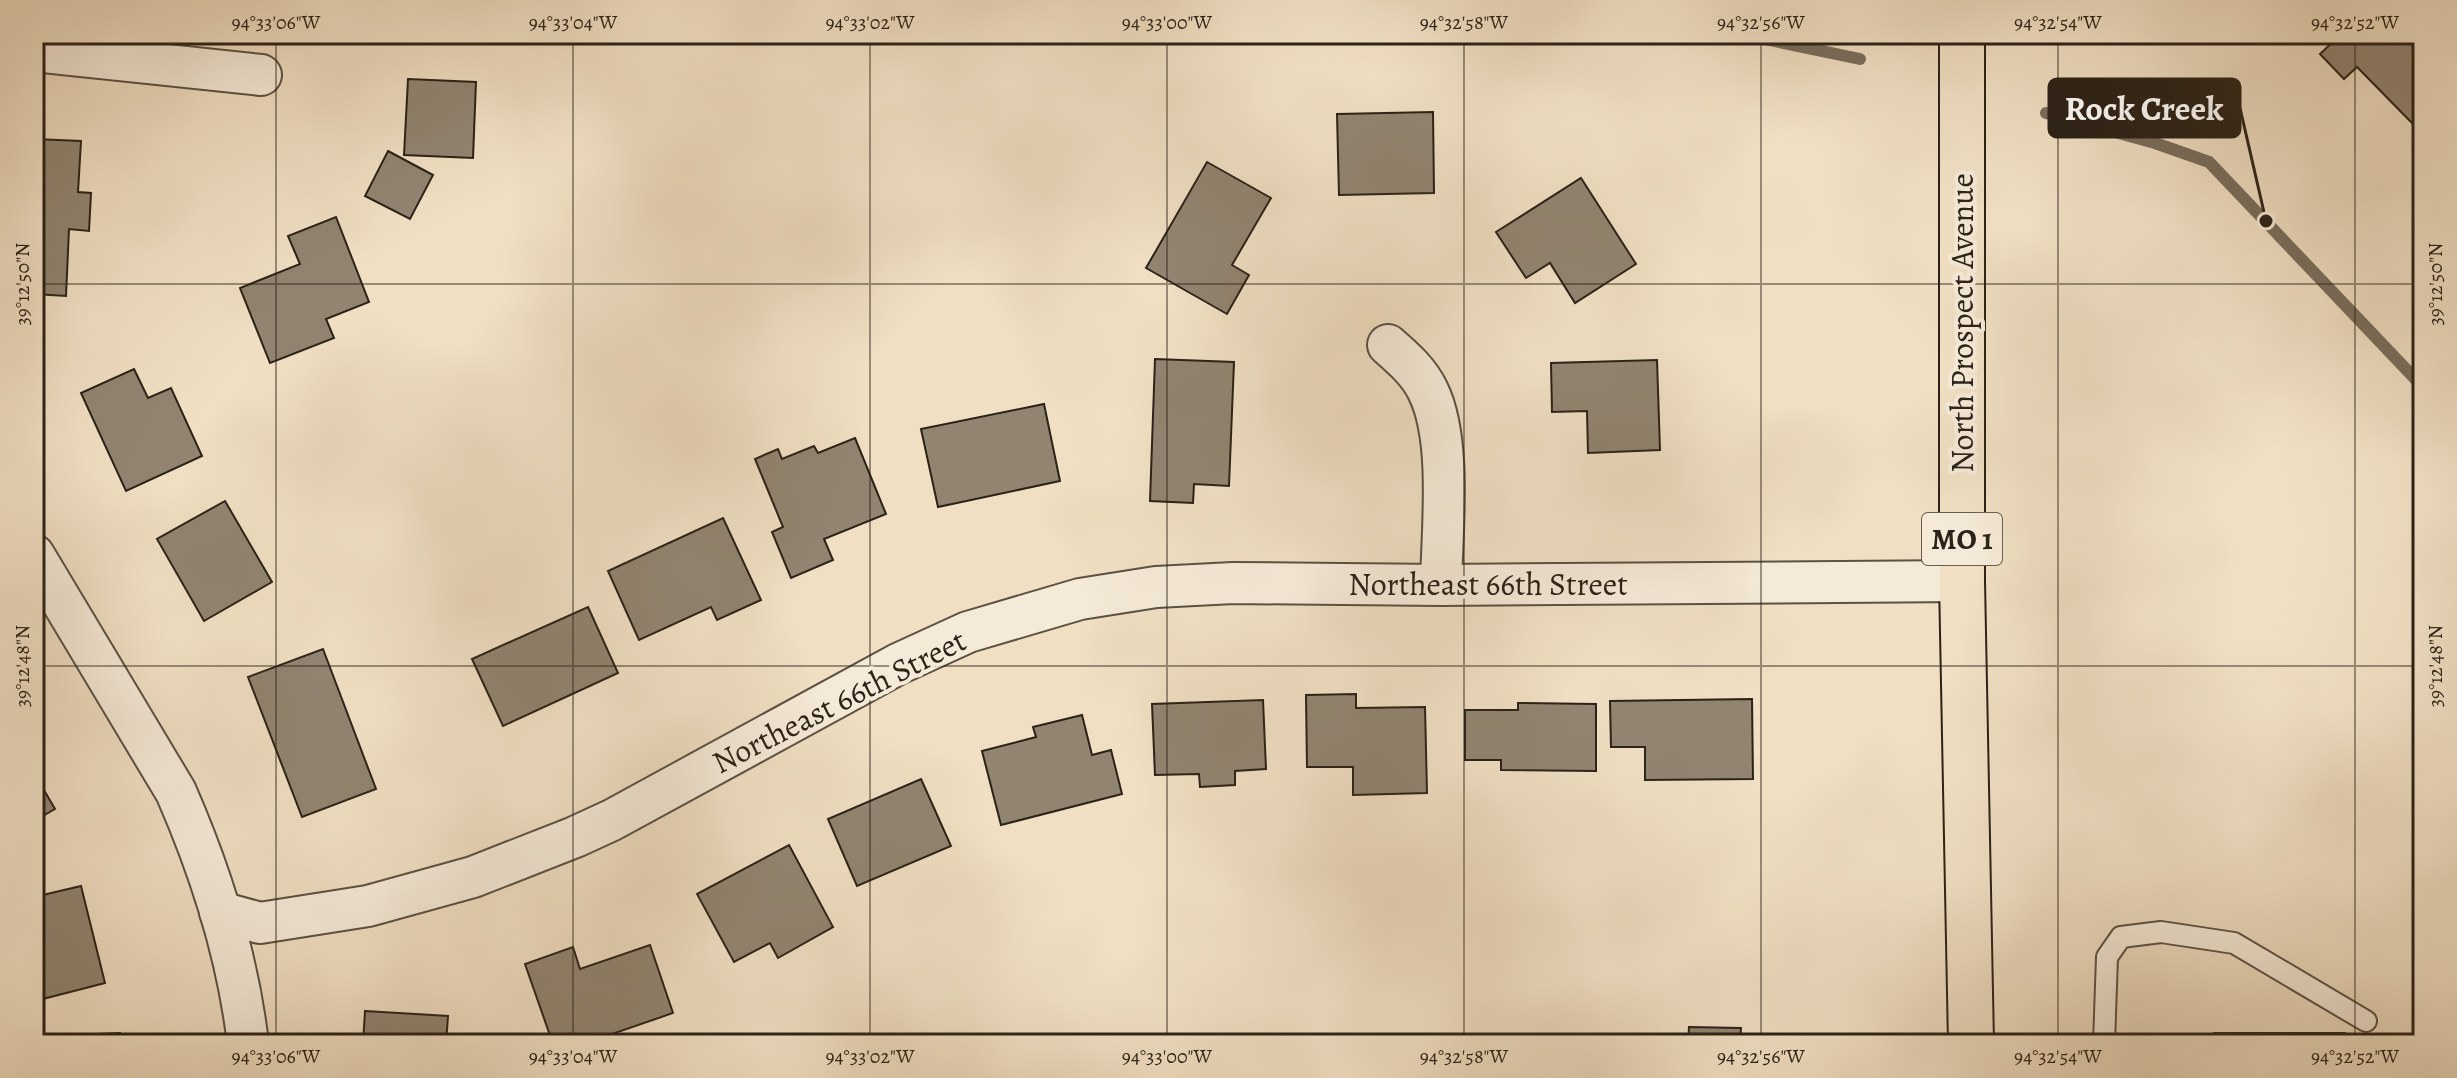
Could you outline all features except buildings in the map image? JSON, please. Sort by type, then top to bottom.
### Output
[{"type":"main road","name":"North Prospect Avenue","points":[[1962,34],[1962,581],[1971,1044]]},
{"type":"street","points":[[34,51],[261,75]]},
{"type":"street","points":[[1388,345],[1413,367],[1428,389],[1438,415],[1443,442],[1441,585]]},
{"type":"street","points":[[36,561],[176,792],[220,912],[233,959],[248,1044]]},
{"type":"street","name":"Northeast 66th Street","points":[[220,912],[260,923],[368,906],[473,877],[612,820],[898,664],[968,632],[1080,599],[1156,587],[1233,583],[1441,585],[1962,581]]},
{"type":"lane","points":[[2104,1044],[2107,957],[2121,937],[2161,932],[2234,943],[2366,1021]]},
{"type":"waterway","points":[[1741,34],[1860,59]]},
{"type":"waterway","points":[[2046,113],[2155,143],[2209,162],[2423,387]]},
{"type":"place","name":"Rock Creek","points":[[2266,221]]}]
